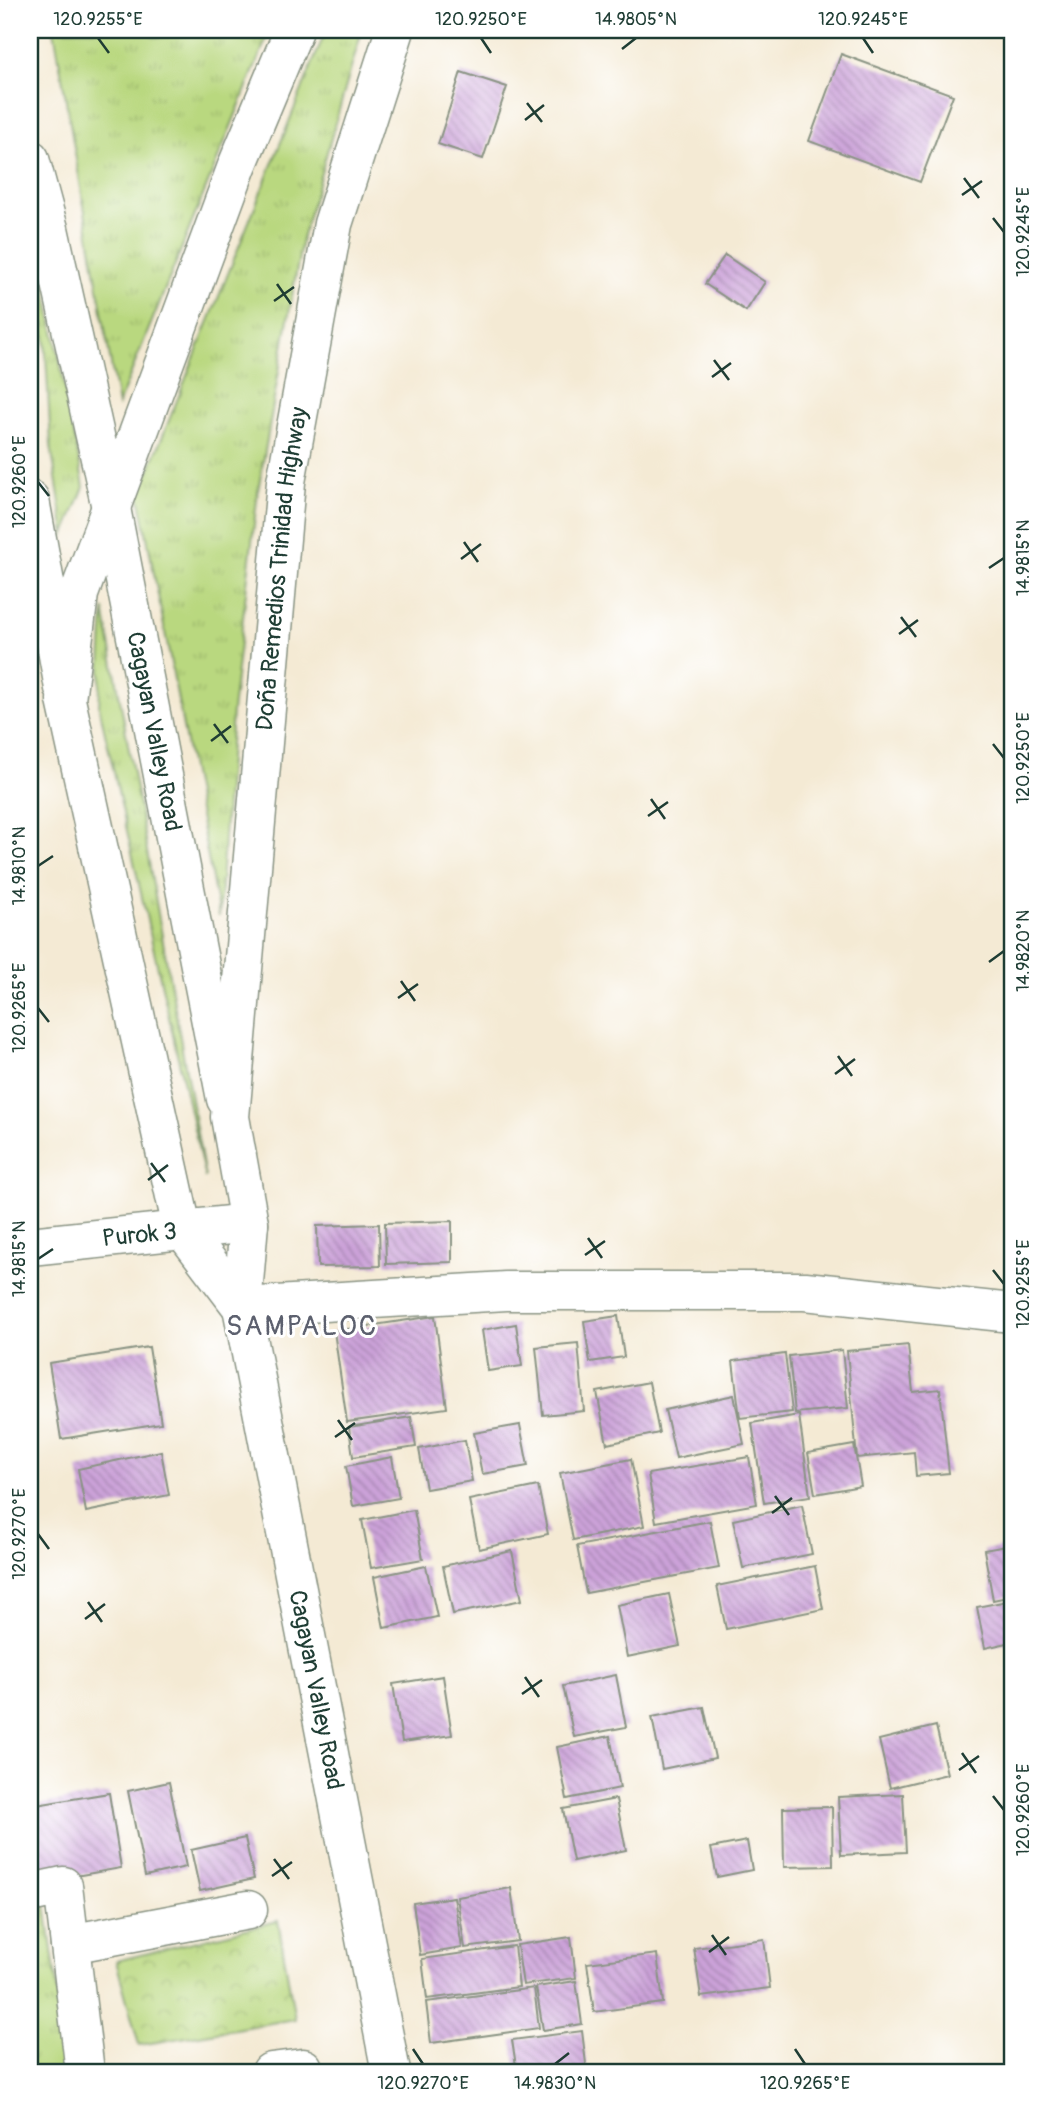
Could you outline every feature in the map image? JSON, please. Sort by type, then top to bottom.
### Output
[{"type":"main road","points":[[66,700],[79,594],[110,503],[237,166],[294,30]]},
{"type":"main road","name":"Doña Remedios Trinidad Highway","points":[[230,1117],[286,482],[332,224],[395,30]]},
{"type":"main road","name":"Cagayan Valley Road","points":[[30,159],[50,229],[110,503],[230,1117],[249,1223],[242,1307],[391,2072]]},
{"type":"main road","name":"Cagayan Valley Road","points":[[30,500],[66,700],[182,1228],[242,1307]]},
{"type":"main road","name":"Purok 3","points":[[30,1246],[249,1223]]},
{"type":"main road","points":[[242,1307],[506,1291],[805,1291],[1012,1313]]},
{"type":"main road","points":[[30,1893],[63,1886],[85,2072]]},
{"type":"main road","points":[[70,1944],[247,1910]]},
{"type":"green space","points":[[54,30],[130,30],[155,37],[210,30],[270,30],[118,405]]},
{"type":"green space","points":[[326,30],[362,30],[302,239],[258,491],[232,711],[219,916],[139,495]]},
{"type":"green space","points":[[41,263],[84,487],[65,534],[51,446]]},
{"type":"green space","points":[[104,609],[205,1178],[99,706]]},
{"type":"green space","points":[[30,1897],[45,1898],[67,2063],[63,2072],[30,2072]]},
{"type":"green space","points":[[278,1921],[295,2019],[139,2045],[116,1961]]},
{"type":"building","points":[[841,54],[953,95],[920,182],[809,141]]},
{"type":"building","points":[[461,72],[507,87],[483,159],[438,144]]},
{"type":"building","points":[[725,255],[765,282],[746,311],[705,284]]},
{"type":"building","points":[[452,1221],[452,1262],[386,1264],[385,1223]]},
{"type":"building","points":[[379,1224],[380,1266],[318,1267],[317,1226]]},
{"type":"building","points":[[435,1316],[447,1408],[347,1422],[334,1331]]},
{"type":"building","points":[[618,1316],[624,1357],[590,1362],[584,1321]]},
{"type":"building","points":[[516,1324],[522,1366],[488,1371],[482,1330]]},
{"type":"building","points":[[578,1343],[584,1411],[543,1415],[536,1347]]},
{"type":"building","points":[[908,1345],[913,1392],[940,1389],[949,1473],[916,1476],[914,1452],[857,1458],[847,1351]]},
{"type":"building","points":[[149,1347],[161,1423],[61,1439],[49,1363]]},
{"type":"building","points":[[842,1350],[848,1408],[795,1413],[789,1356]]},
{"type":"building","points":[[785,1354],[792,1412],[740,1418],[733,1361]]},
{"type":"building","points":[[649,1382],[659,1433],[607,1444],[597,1392]]},
{"type":"building","points":[[734,1395],[744,1444],[676,1458],[665,1410]]},
{"type":"building","points":[[799,1415],[810,1496],[764,1503],[752,1423]]},
{"type":"building","points":[[411,1417],[416,1447],[353,1457],[349,1427]]},
{"type":"building","points":[[520,1425],[528,1466],[482,1474],[474,1433]]},
{"type":"building","points":[[465,1440],[472,1481],[426,1489],[419,1449]]},
{"type":"building","points":[[854,1445],[861,1486],[815,1494],[808,1453]]},
{"type":"building","points":[[161,1451],[169,1495],[86,1512],[78,1469]]},
{"type":"building","points":[[392,1457],[399,1498],[353,1506],[346,1466]]},
{"type":"building","points":[[749,1457],[757,1504],[656,1522],[648,1474]]},
{"type":"building","points":[[631,1459],[644,1526],[573,1540],[560,1473]]},
{"type":"building","points":[[538,1486],[548,1534],[479,1549],[469,1500]]},
{"type":"building","points":[[802,1505],[812,1554],[743,1568],[733,1520]]},
{"type":"building","points":[[414,1510],[423,1559],[371,1568],[362,1520]]},
{"type":"building","points":[[710,1521],[719,1568],[586,1593],[577,1546]]},
{"type":"building","points":[[1012,1545],[1012,1596],[993,1600],[984,1550]]},
{"type":"building","points":[[512,1551],[522,1600],[453,1614],[443,1566]]},
{"type":"building","points":[[426,1566],[437,1617],[384,1628],[374,1577]]},
{"type":"building","points":[[815,1566],[823,1609],[726,1629],[717,1586]]},
{"type":"building","points":[[669,1594],[680,1646],[627,1657],[617,1605]]},
{"type":"building","points":[[1012,1600],[1012,1642],[985,1648],[977,1607]]},
{"type":"building","points":[[616,1675],[626,1727],[574,1737],[563,1686]]},
{"type":"building","points":[[443,1676],[452,1735],[402,1742],[393,1684]]},
{"type":"building","points":[[704,1707],[715,1758],[662,1769],[652,1717]]},
{"type":"building","points":[[936,1726],[947,1774],[890,1788],[879,1740]]},
{"type":"building","points":[[610,1736],[620,1788],[567,1799],[557,1747]]},
{"type":"building","points":[[169,1782],[186,1867],[145,1876],[128,1791]]},
{"type":"building","points":[[109,1793],[121,1868],[30,1884],[30,1806]]},
{"type":"building","points":[[903,1794],[906,1852],[841,1855],[838,1797]]},
{"type":"building","points":[[616,1799],[626,1850],[573,1861],[563,1809]]},
{"type":"building","points":[[832,1807],[833,1866],[784,1867],[783,1808]]},
{"type":"building","points":[[245,1838],[254,1879],[200,1891],[191,1850]]},
{"type":"building","points":[[747,1841],[752,1870],[717,1877],[711,1848]]},
{"type":"building","points":[[511,1888],[518,1941],[465,1948],[457,1897]]},
{"type":"building","points":[[454,1897],[462,1948],[420,1955],[413,1903]]},
{"type":"building","points":[[571,1937],[576,1978],[523,1985],[517,1945]]},
{"type":"building","points":[[764,1939],[770,1988],[701,1997],[694,1948]]},
{"type":"building","points":[[514,1946],[519,1987],[427,1999],[422,1959]]},
{"type":"building","points":[[657,1954],[663,2003],[594,2012],[587,1963]]},
{"type":"building","points":[[576,1981],[582,2024],[543,2030],[536,1987]]},
{"type":"building","points":[[534,1988],[539,2028],[431,2043],[426,2002]]},
{"type":"building","points":[[582,2031],[587,2072],[517,2072],[512,2040]]},
{"type":"district","name":"SAMPALOC","points":[[302,1326]]}]
